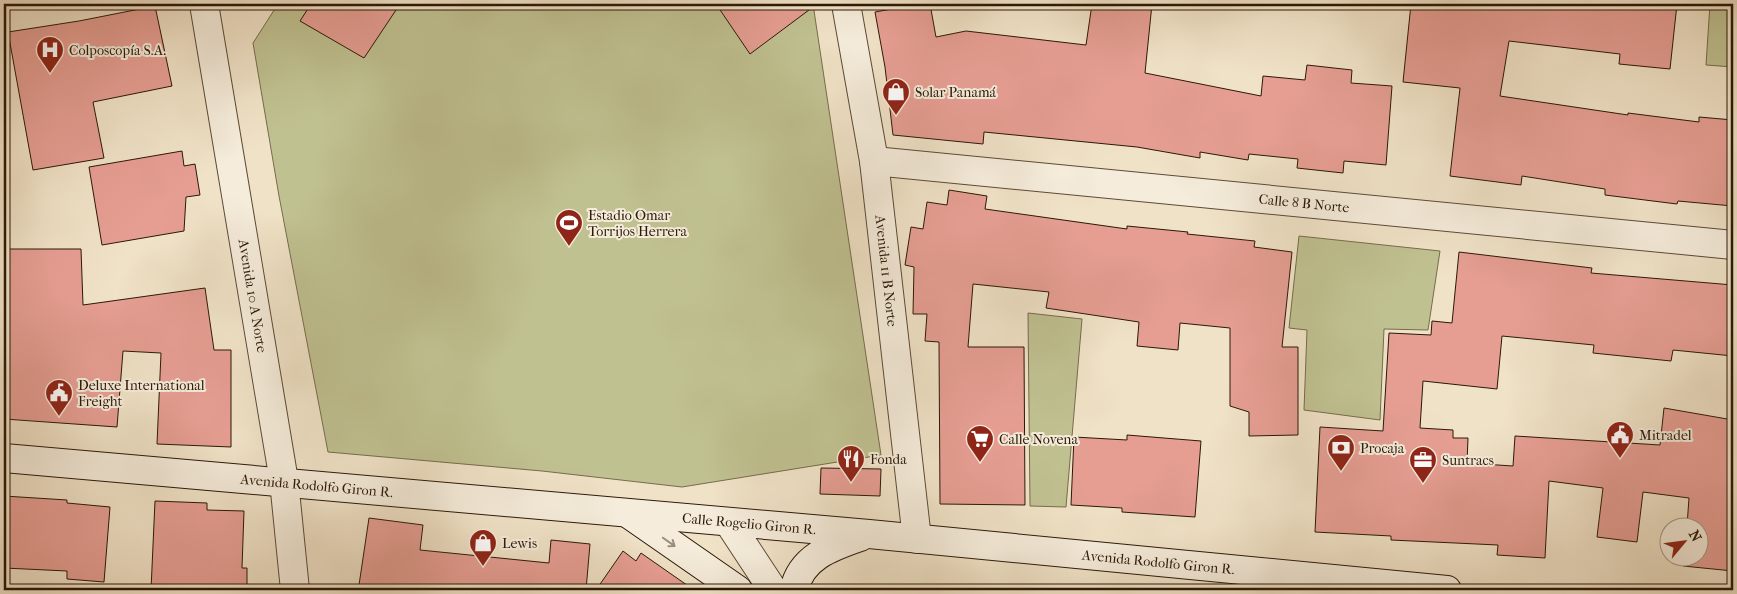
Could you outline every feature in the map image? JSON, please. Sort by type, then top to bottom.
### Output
[{"type":"street","name":"Avenida 10 A Norte","points":[[204,4],[284,481],[295,590]]},
{"type":"street","name":"Avenida 11 B Norte","points":[[846,4],[874,161],[917,539]]},
{"type":"street","name":"Calle 8 B Norte","points":[[874,161],[1733,245]]},
{"type":"street","name":"Avenida Rodolfo Giron R.","points":[[4,458],[284,481],[628,514]]},
{"type":"street","name":"Calle Rogelio Giron R.","points":[[628,514],[869,534]]},
{"type":"street","points":[[628,514],[738,590]]},
{"type":"street","points":[[729,522],[773,590]]},
{"type":"street","name":"Avenida Rodolfo Giron R.","points":[[869,534],[1447,590]]},
{"type":"street","points":[[794,590],[796,581],[806,564],[818,554],[830,547],[869,534]]},
{"type":"green space","name":"Estadio Omar Torrijos Herrera","points":[[278,4],[813,4],[881,455],[682,487],[542,471],[328,452],[279,196],[253,43]]},
{"type":"green space","points":[[1710,4],[1733,4],[1733,67],[1706,65]]},
{"type":"green space","points":[[1299,236],[1440,251],[1428,330],[1384,329],[1380,420],[1304,410],[1307,330],[1289,328]]},
{"type":"green space","points":[[1028,313],[1082,319],[1066,507],[1030,506]]},
{"type":"building","points":[[311,4],[400,4],[364,58],[300,21]]},
{"type":"building","points":[[716,4],[817,4],[750,54]]},
{"type":"building","points":[[919,4],[930,4],[936,37],[966,31],[1086,45],[1092,4],[1152,4],[1145,73],[1261,96],[1263,76],[1305,80],[1307,65],[1352,70],[1351,83],[1392,86],[1386,165],[1344,161],[1343,173],[1297,168],[1298,159],[1249,154],[1248,160],[1200,152],[1200,158],[1137,147],[984,132],[983,144],[893,135],[885,67],[875,12]]},
{"type":"building","points":[[1411,4],[1677,4],[1670,69],[1619,64],[1620,54],[1509,41],[1500,96],[1628,115],[1628,113],[1699,122],[1699,117],[1733,120],[1733,206],[1678,201],[1677,204],[1605,195],[1605,189],[1522,176],[1521,185],[1450,176],[1460,88],[1403,82]]},
{"type":"building","points":[[155,6],[172,86],[93,102],[104,158],[33,170],[8,32],[79,21]]},
{"type":"building","points":[[182,151],[184,166],[195,164],[200,195],[186,197],[184,231],[102,245],[89,167]]},
{"type":"building","points":[[949,190],[987,196],[985,209],[1127,229],[1127,226],[1255,241],[1254,247],[1292,252],[1282,347],[1298,347],[1298,435],[1249,436],[1249,412],[1230,406],[1230,328],[1180,323],[1178,350],[1137,346],[1139,322],[1046,308],[1049,292],[973,284],[968,347],[1024,347],[1025,505],[940,504],[939,342],[925,341],[927,314],[913,314],[914,267],[905,265],[911,227],[923,229],[927,202],[947,205]]},
{"type":"building","points":[[4,249],[81,249],[83,305],[205,288],[214,350],[231,350],[231,447],[157,444],[161,353],[123,351],[117,427],[4,419]]},
{"type":"building","points":[[1459,252],[1592,268],[1591,273],[1733,285],[1733,356],[1673,350],[1671,361],[1593,353],[1594,345],[1502,336],[1497,389],[1423,381],[1420,428],[1453,430],[1453,438],[1468,438],[1467,463],[1513,466],[1515,436],[1660,445],[1664,408],[1733,420],[1733,571],[1683,566],[1710,566],[1710,516],[1688,516],[1689,498],[1643,492],[1637,542],[1597,537],[1603,488],[1549,481],[1545,558],[1497,555],[1498,545],[1391,540],[1391,536],[1315,532],[1320,427],[1383,431],[1389,333],[1431,335],[1432,321],[1452,323]]},
{"type":"building","points":[[1127,435],[1201,441],[1195,517],[1122,512],[1122,508],[1071,505],[1074,437],[1127,440]]},
{"type":"building","points":[[821,468],[881,469],[880,496],[820,494]]},
{"type":"building","points":[[4,496],[67,500],[67,503],[110,507],[104,582],[67,579],[67,571],[4,568]]},
{"type":"building","points":[[155,501],[207,503],[207,510],[244,511],[242,568],[247,568],[247,590],[151,590]]},
{"type":"building","points":[[369,518],[423,525],[420,550],[549,563],[551,540],[590,544],[586,590],[383,590],[359,585]]},
{"type":"building","points":[[623,551],[636,561],[641,553],[694,590],[596,590]]},
{"type":"place","name":"Colposcopía S.A.","points":[[50,74]]},
{"type":"place","name":"Solar Panamá","points":[[896,116]]},
{"type":"place","name":"Estadio Omar Torrijos Herrera","points":[[569,247]]},
{"type":"place","name":"Deluxe International Freight","points":[[59,417]]},
{"type":"place","name":"Mitradel","points":[[1620,459]]},
{"type":"place","name":"Calle Novena","points":[[980,463]]},
{"type":"place","name":"Procaja","points":[[1341,472]]},
{"type":"place","name":"Fonda","points":[[851,483]]},
{"type":"place","name":"Suntracs","points":[[1423,484]]},
{"type":"place","name":"Lewis","points":[[483,567]]}]
